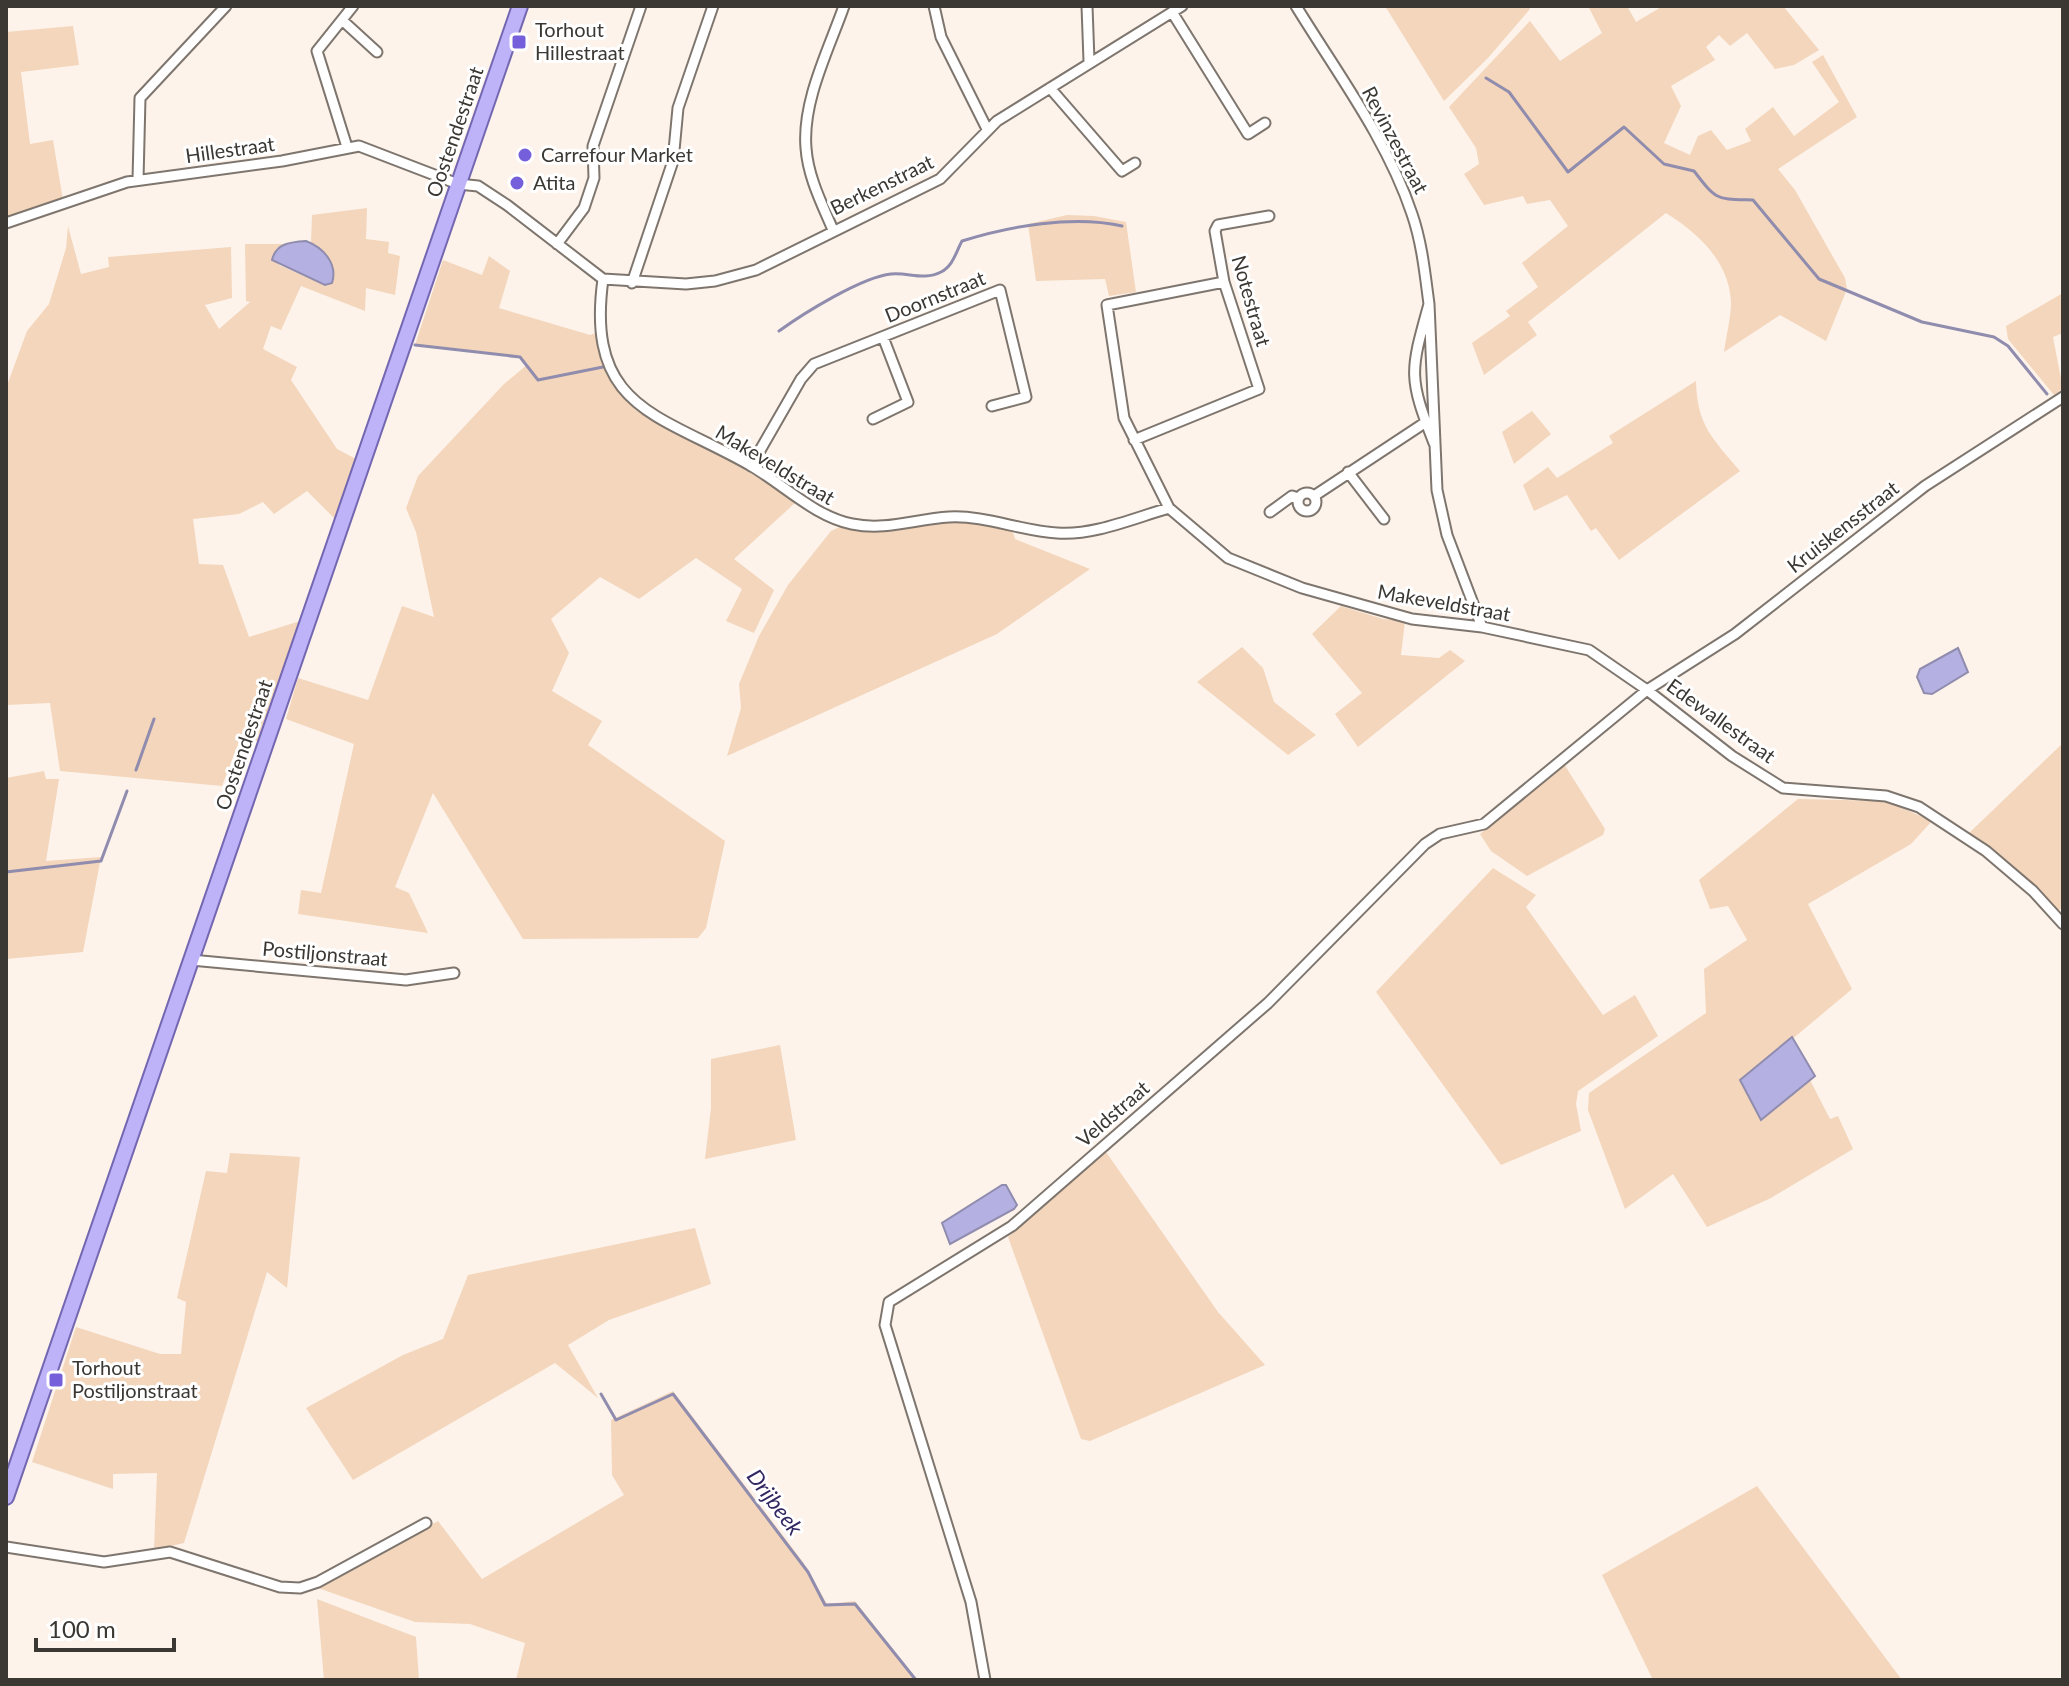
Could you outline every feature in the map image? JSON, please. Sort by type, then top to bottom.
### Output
[{"type":"main road","name":"Oostendestraat","points":[[6,1497],[520,6]]},
{"type":"street","points":[[138,180],[140,98],[226,6]]},
{"type":"street","points":[[347,147],[317,51],[353,6]]},
{"type":"street","points":[[557,244],[584,208],[594,178],[593,146],[641,6]]},
{"type":"street","points":[[632,283],[673,161],[678,108],[713,6]]},
{"type":"street","points":[[833,230],[811,175],[805,147],[815,90],[844,6]]},
{"type":"street","points":[[934,6],[941,37],[987,129]]},
{"type":"street","points":[[1087,6],[1089,61]]},
{"type":"street","name":"Berkenstraat","points":[[603,279],[632,283],[715,281],[756,270],[940,179],[987,129],[1089,61],[1182,6]]},
{"type":"street","name":"Revinzestraat","points":[[1296,6],[1395,172],[1420,241],[1429,304],[1434,443],[1441,512],[1482,627]]},
{"type":"street","points":[[1172,12],[1248,134],[1265,123]]},
{"type":"street","points":[[342,20],[377,52]]},
{"type":"street","points":[[1050,88],[1122,171],[1135,163]]},
{"type":"street","name":"Hillestraat","points":[[6,223],[138,180],[282,161],[347,147],[372,149],[458,184]]},
{"type":"street","points":[[458,184],[478,186],[603,279]]},
{"type":"street","name":"Notestraat","points":[[1134,440],[1259,389],[1224,282],[1215,231],[1218,225],[1269,216]]},
{"type":"street","name":"Makeveldstraat","points":[[603,279],[600,302],[604,354],[614,378],[625,393],[674,428],[751,466],[833,520],[856,525],[898,527],[962,517],[1061,534],[1084,531],[1169,508],[1228,558],[1302,588],[1412,619],[1482,627],[1589,650],[1647,690]]},
{"type":"street","points":[[1169,508],[1134,440],[1118,395],[1107,305],[1224,282]]},
{"type":"street","name":"Doornstraat","points":[[751,466],[814,364],[1000,290],[1026,397],[992,406]]},
{"type":"street","name":"Revinzestraat","points":[[1429,304],[1413,371],[1417,403],[1434,443]]},
{"type":"street","name":"Doornstraat","points":[[873,419],[908,402],[883,337]]},
{"type":"street","name":"Kruiskensstraat","points":[[1647,690],[1735,634],[1925,486],[2063,397]]},
{"type":"street","points":[[1314,496],[1426,422]]},
{"type":"street","points":[[1348,472],[1384,519]]},
{"type":"street","points":[[1270,512],[1292,496],[1298,498],[1308,492],[1314,496],[1315,504],[1308,511],[1298,506],[1298,498]]},
{"type":"street","name":"Edewallestraat","points":[[1647,690],[1732,756],[1783,788],[1886,796],[1919,807],[1986,851],[2033,891],[2063,924]]},
{"type":"street","name":"Veldstraat","points":[[985,1680],[975,1616],[885,1325],[886,1305],[1012,1226],[1268,1003],[1425,844],[1440,834],[1484,824],[1647,690]]},
{"type":"street","name":"Postiljonstraat","points":[[191,960],[406,980],[454,973]]},
{"type":"street","points":[[6,1547],[104,1562],[181,1553],[280,1587],[300,1588],[318,1582],[426,1523]]},
{"type":"shaded area","points":[[1385,6],[1528,6],[1530,9],[1488,58],[1444,101]]},
{"type":"shaded area","points":[[1588,6],[1627,6],[1636,22],[1663,6],[1783,6],[1819,50],[1794,65],[1775,69],[1747,33],[1730,46],[1719,35],[1706,47],[1715,60],[1671,86],[1681,106],[1664,143],[1690,155],[1698,136],[1711,130],[1727,150],[1751,141],[1745,129],[1773,107],[1794,136],[1839,102],[1812,62],[1823,55],[1857,117],[1778,169],[1795,190],[1845,278],[1847,289],[1826,341],[1780,315],[1724,352],[1731,302],[1724,274],[1718,261],[1700,239],[1666,213],[1528,322],[1537,335],[1484,375],[1472,343],[1510,316],[1506,311],[1538,287],[1522,263],[1568,226],[1550,200],[1527,204],[1523,196],[1484,205],[1464,174],[1479,164],[1476,148],[1449,107],[1530,21],[1560,61],[1602,33]]},
{"type":"shaded area","points":[[73,26],[79,65],[21,72],[30,144],[53,140],[63,200],[6,217],[6,32]]},
{"type":"shaded area","points":[[367,208],[366,239],[389,242],[388,253],[400,256],[395,295],[366,288],[365,311],[301,286],[281,330],[271,326],[263,349],[297,367],[291,380],[337,449],[356,459],[335,519],[307,491],[274,514],[263,502],[239,514],[193,519],[199,564],[223,565],[249,637],[300,621],[259,742],[242,734],[222,786],[60,771],[50,703],[6,705],[6,388],[27,331],[49,304],[66,248],[68,226],[81,274],[109,267],[108,257],[231,247],[232,298],[205,305],[219,329],[250,302],[246,301],[245,244],[283,244],[279,265],[325,285],[332,283],[322,250],[311,243],[312,215]]},
{"type":"shaded area","points":[[1067,215],[1126,222],[1136,292],[1109,296],[1105,279],[1036,281],[1028,224]]},
{"type":"shaded area","points":[[306,241],[328,258],[333,269],[332,283],[325,285],[272,260],[281,247]]},
{"type":"shaded area","points":[[489,256],[510,271],[499,308],[590,335],[598,332],[610,375],[637,411],[758,477],[796,502],[734,559],[774,590],[754,633],[726,621],[742,589],[696,558],[639,599],[600,577],[551,619],[569,653],[552,691],[602,721],[588,745],[725,841],[706,928],[698,938],[523,939],[433,793],[395,887],[409,893],[428,933],[298,914],[301,890],[321,893],[354,744],[286,719],[298,678],[368,700],[402,606],[434,617],[416,532],[406,508],[418,476],[504,384],[528,364],[520,357],[415,345],[443,260],[482,275]]},
{"type":"shaded area","points":[[2063,293],[2063,333],[2053,337],[2063,389],[2054,395],[2008,339],[2006,326]]},
{"type":"shaded area","points":[[1696,381],[1703,420],[1714,440],[1740,471],[1619,560],[1596,528],[1591,531],[1567,495],[1534,511],[1523,485],[1548,467],[1557,478],[1613,443],[1609,436]]},
{"type":"shaded area","points":[[1532,411],[1551,434],[1514,464],[1502,432]]},
{"type":"shaded area","points":[[949,521],[1012,529],[1015,539],[1090,569],[997,634],[727,756],[741,708],[739,684],[759,636],[788,585],[831,531],[842,526],[895,531]]},
{"type":"shaded area","points":[[1341,606],[1383,619],[1405,621],[1401,655],[1439,658],[1450,650],[1465,661],[1358,747],[1335,714],[1362,693],[1312,634]]},
{"type":"shaded area","points":[[1242,647],[1263,668],[1274,702],[1316,735],[1288,755],[1197,682]]},
{"type":"shaded area","points":[[1958,648],[1968,672],[1932,694],[1924,693],[1917,677],[1920,669]]},
{"type":"shaded area","points":[[2063,743],[2063,907],[2057,912],[2025,878],[1968,834]]},
{"type":"shaded area","points":[[1564,764],[1605,829],[1603,835],[1527,876],[1491,851],[1480,834]]},
{"type":"shaded area","points":[[44,771],[46,779],[59,779],[46,861],[101,857],[83,952],[6,959],[6,778]]},
{"type":"shaded area","points":[[1798,799],[1886,801],[1932,821],[1911,844],[1808,904],[1852,989],[1790,1041],[1830,1119],[1838,1116],[1853,1149],[1771,1198],[1707,1227],[1673,1174],[1625,1209],[1588,1110],[1589,1093],[1706,1013],[1704,969],[1747,940],[1728,906],[1710,909],[1699,880]]},
{"type":"shaded area","points":[[1493,868],[1536,895],[1526,907],[1603,1015],[1635,995],[1658,1036],[1578,1091],[1576,1104],[1581,1131],[1501,1165],[1376,992]]},
{"type":"shaded area","points":[[1792,1037],[1815,1076],[1761,1120],[1740,1080]]},
{"type":"shaded area","points":[[780,1045],[796,1140],[705,1159],[711,1108],[711,1059]]},
{"type":"shaded area","points":[[1106,1152],[1218,1312],[1265,1365],[1090,1441],[1081,1439],[1008,1237]]},
{"type":"shaded area","points":[[230,1153],[300,1157],[287,1288],[267,1272],[184,1543],[154,1550],[157,1473],[113,1474],[113,1489],[32,1462],[76,1327],[160,1354],[181,1354],[186,1302],[177,1298],[206,1171],[227,1173]]},
{"type":"shaded area","points":[[1006,1185],[1017,1205],[1014,1209],[950,1244],[942,1223]]},
{"type":"shaded area","points":[[695,1228],[711,1284],[609,1320],[568,1345],[598,1398],[555,1363],[353,1480],[306,1408],[403,1355],[443,1339],[468,1275]]},
{"type":"shaded area","points":[[673,1391],[803,1562],[827,1604],[855,1601],[917,1680],[516,1680],[525,1643],[470,1624],[415,1622],[315,1587],[438,1521],[482,1579],[624,1495],[612,1475],[611,1420]]},
{"type":"shaded area","points":[[1757,1486],[1902,1680],[1653,1680],[1602,1575]]},
{"type":"shaded area","points":[[317,1599],[416,1637],[419,1680],[324,1680]]},
{"type":"waterway","points":[[1486,78],[1509,92],[1568,172],[1624,127],[1664,164],[1694,171],[1718,196],[1753,200],[1819,279],[1922,322],[1994,337],[2008,346],[2047,394]]},
{"type":"waterway","points":[[779,331],[818,306],[865,282],[891,274],[935,275],[951,262],[962,241],[1000,231],[1062,222],[1122,226]]},
{"type":"waterway","points":[[415,345],[520,357],[538,380],[603,367]]},
{"type":"waterway","points":[[136,770],[154,719]]},
{"type":"waterway","points":[[6,872],[101,861],[127,791]]},
{"type":"waterway","name":"Drijbeek","points":[[601,1394],[616,1420],[673,1394],[808,1572],[825,1605],[855,1604],[916,1680]]},
{"type":"place","name":"Torhout Hillestraat","points":[[519,42]]},
{"type":"place","name":"Carrefour Market","points":[[525,155]]},
{"type":"place","name":"Atita","points":[[517,183]]},
{"type":"place","name":"Torhout Postiljonstraat","points":[[56,1380]]}]
